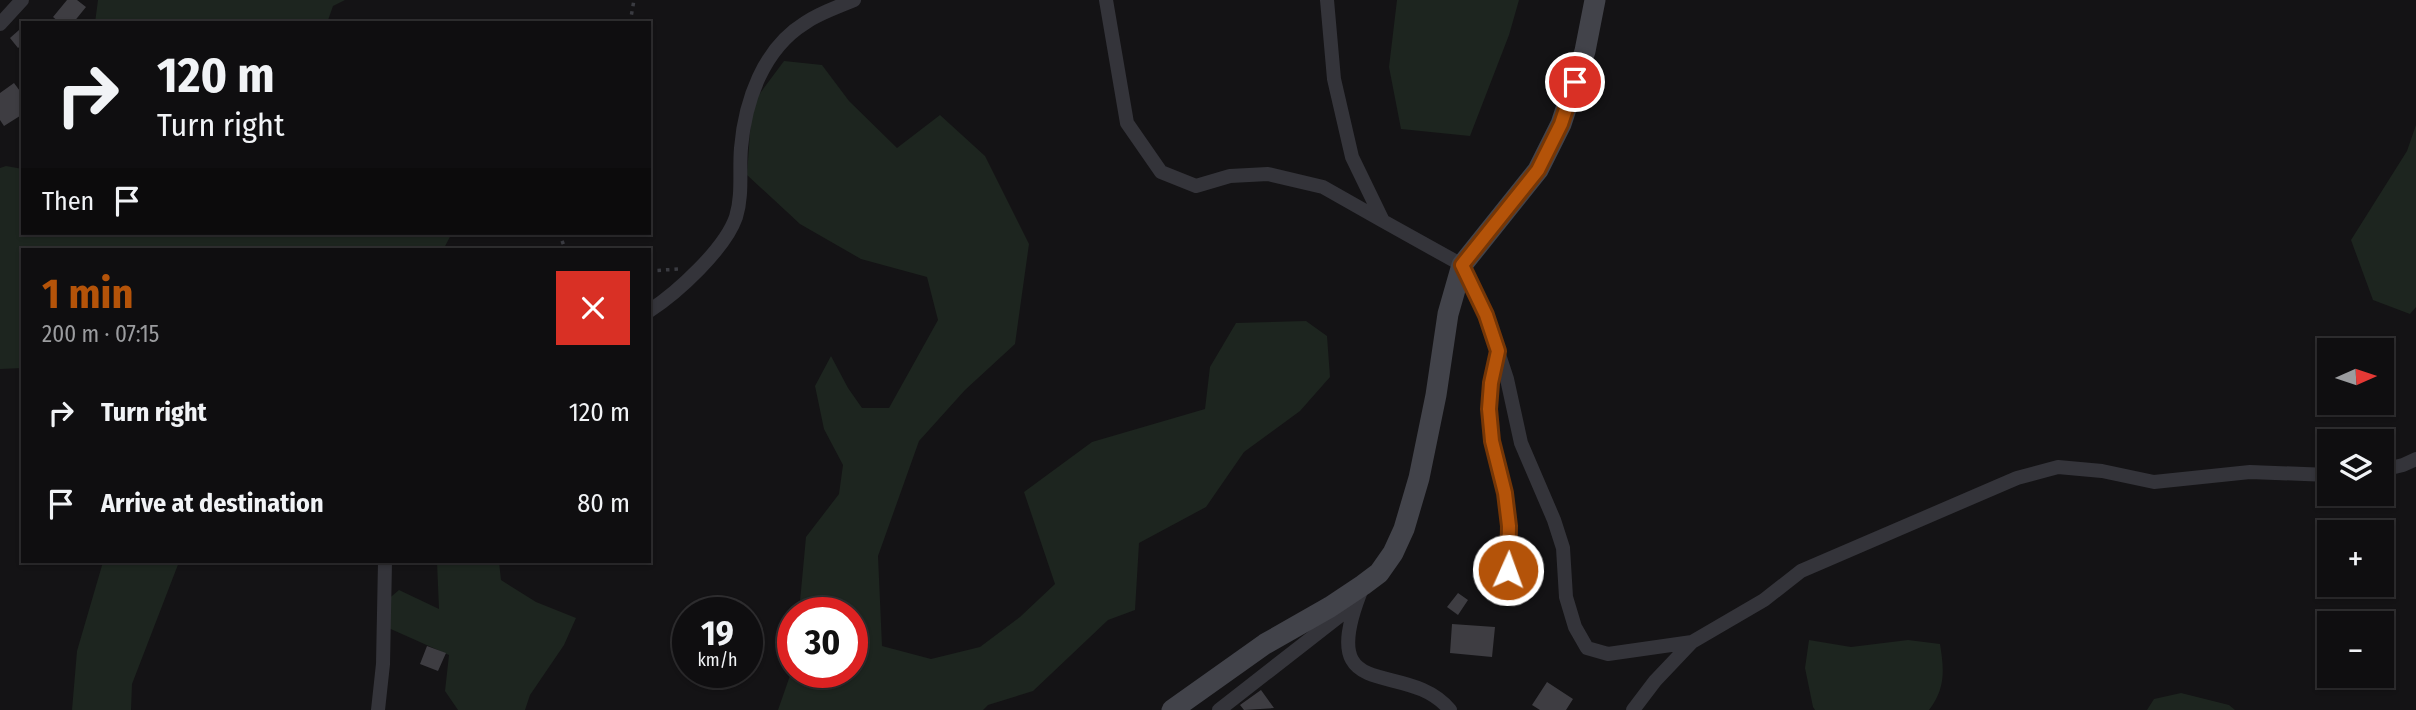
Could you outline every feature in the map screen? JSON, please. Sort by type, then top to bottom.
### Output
[{"type":"street","points":[[0,24],[22,0]]},
{"type":"street","points":[[651,310],[670,297],[699,268],[723,239],[735,219],[741,193],[741,150],[746,111],[762,71],[777,47],[804,23],[853,0]]},
{"type":"street","points":[[1107,0],[1126,123],[1161,172],[1196,186],[1230,176],[1268,174],[1323,187],[1462,265],[1486,315],[1507,379],[1521,443],[1554,520],[1563,548],[1566,597],[1575,626],[1587,648],[1608,654],[1692,642]]},
{"type":"street","points":[[1327,0],[1334,79],[1352,157],[1384,221]]},
{"type":"street","points":[[1219,710],[1359,594],[1394,553],[1419,478],[1436,395],[1448,314],[1462,265],[1538,170],[1565,113],[1585,51],[1595,0]]},
{"type":"street","points":[[1498,351],[1489,409],[1492,441],[1505,493],[1509,526],[1507,592]]},
{"type":"street","points":[[2394,467],[2416,459]]},
{"type":"street","points":[[1633,710],[1692,642],[1764,600],[1801,571],[2027,475],[2058,467],[2102,471],[2154,482],[2250,472],[2317,475]]},
{"type":"street","points":[[378,710],[383,664],[385,563]]},
{"type":"street","points":[[1172,710],[1265,645],[1330,607],[1359,594]]},
{"type":"street","points":[[1359,594],[1348,642],[1350,658],[1357,668],[1369,675],[1422,690],[1450,710]]},
{"type":"path","points":[[630,21],[634,0]]},
{"type":"shaded area","points":[[98,0],[345,0],[333,6],[328,21],[95,21]]},
{"type":"shaded area","points":[[1397,0],[1519,0],[1509,35],[1470,136],[1401,129],[1389,67]]},
{"type":"shaded area","points":[[784,61],[822,65],[849,101],[897,148],[940,115],[985,156],[1029,244],[1015,344],[965,390],[919,441],[878,556],[882,646],[931,659],[980,647],[1020,617],[1055,584],[1024,492],[1092,442],[1205,409],[1210,367],[1236,323],[1306,321],[1327,336],[1330,377],[1300,411],[1244,452],[1206,507],[1139,543],[1135,610],[1108,620],[1033,691],[988,705],[983,710],[778,710],[786,688],[868,688],[868,597],[800,597],[806,537],[839,494],[843,465],[824,429],[815,386],[831,356],[862,408],[889,408],[938,320],[927,277],[861,259],[800,224],[747,175],[752,104]]},
{"type":"shaded area","points":[[2416,125],[2416,307],[2410,314],[2373,300],[2351,240],[2407,151]]},
{"type":"shaded area","points":[[6,166],[21,169],[21,235],[451,235],[444,248],[21,248],[21,368],[0,369],[0,168]]},
{"type":"shaded area","points":[[103,563],[179,563],[132,684],[131,710],[72,710],[77,651]]},
{"type":"shaded area","points":[[437,563],[499,563],[501,580],[536,602],[576,618],[564,645],[530,695],[525,710],[458,710],[445,691],[449,655],[384,626],[379,607],[399,590],[439,609]]},
{"type":"shaded area","points":[[1809,640],[1851,647],[1908,640],[1940,644],[1943,670],[1935,702],[1929,710],[1815,710],[1805,668]]},
{"type":"shaded area","points":[[2181,693],[2229,705],[2235,710],[2147,710],[2154,699]]},
{"type":"building","points":[[67,0],[77,0],[86,7],[75,21],[58,21],[53,17]]},
{"type":"building","points":[[19,30],[21,46],[18,48],[10,38]]},
{"type":"building","points":[[14,83],[21,92],[21,115],[4,126],[0,120],[0,93]]},
{"type":"building","points":[[1458,593],[1468,600],[1458,615],[1447,607]]},
{"type":"building","points":[[1452,624],[1495,627],[1492,657],[1450,653]]},
{"type":"building","points":[[427,646],[446,653],[438,671],[420,664]]},
{"type":"building","points":[[1547,682],[1573,699],[1566,710],[1540,710],[1532,705]]},
{"type":"building","points":[[1261,690],[1274,708],[1244,710],[1240,705]]},
{"type":"route","points":[[1508,570],[1509,526],[1505,493],[1492,441],[1489,409],[1498,351],[1486,315],[1462,265],[1538,170],[1561,124],[1575,82]]}]
